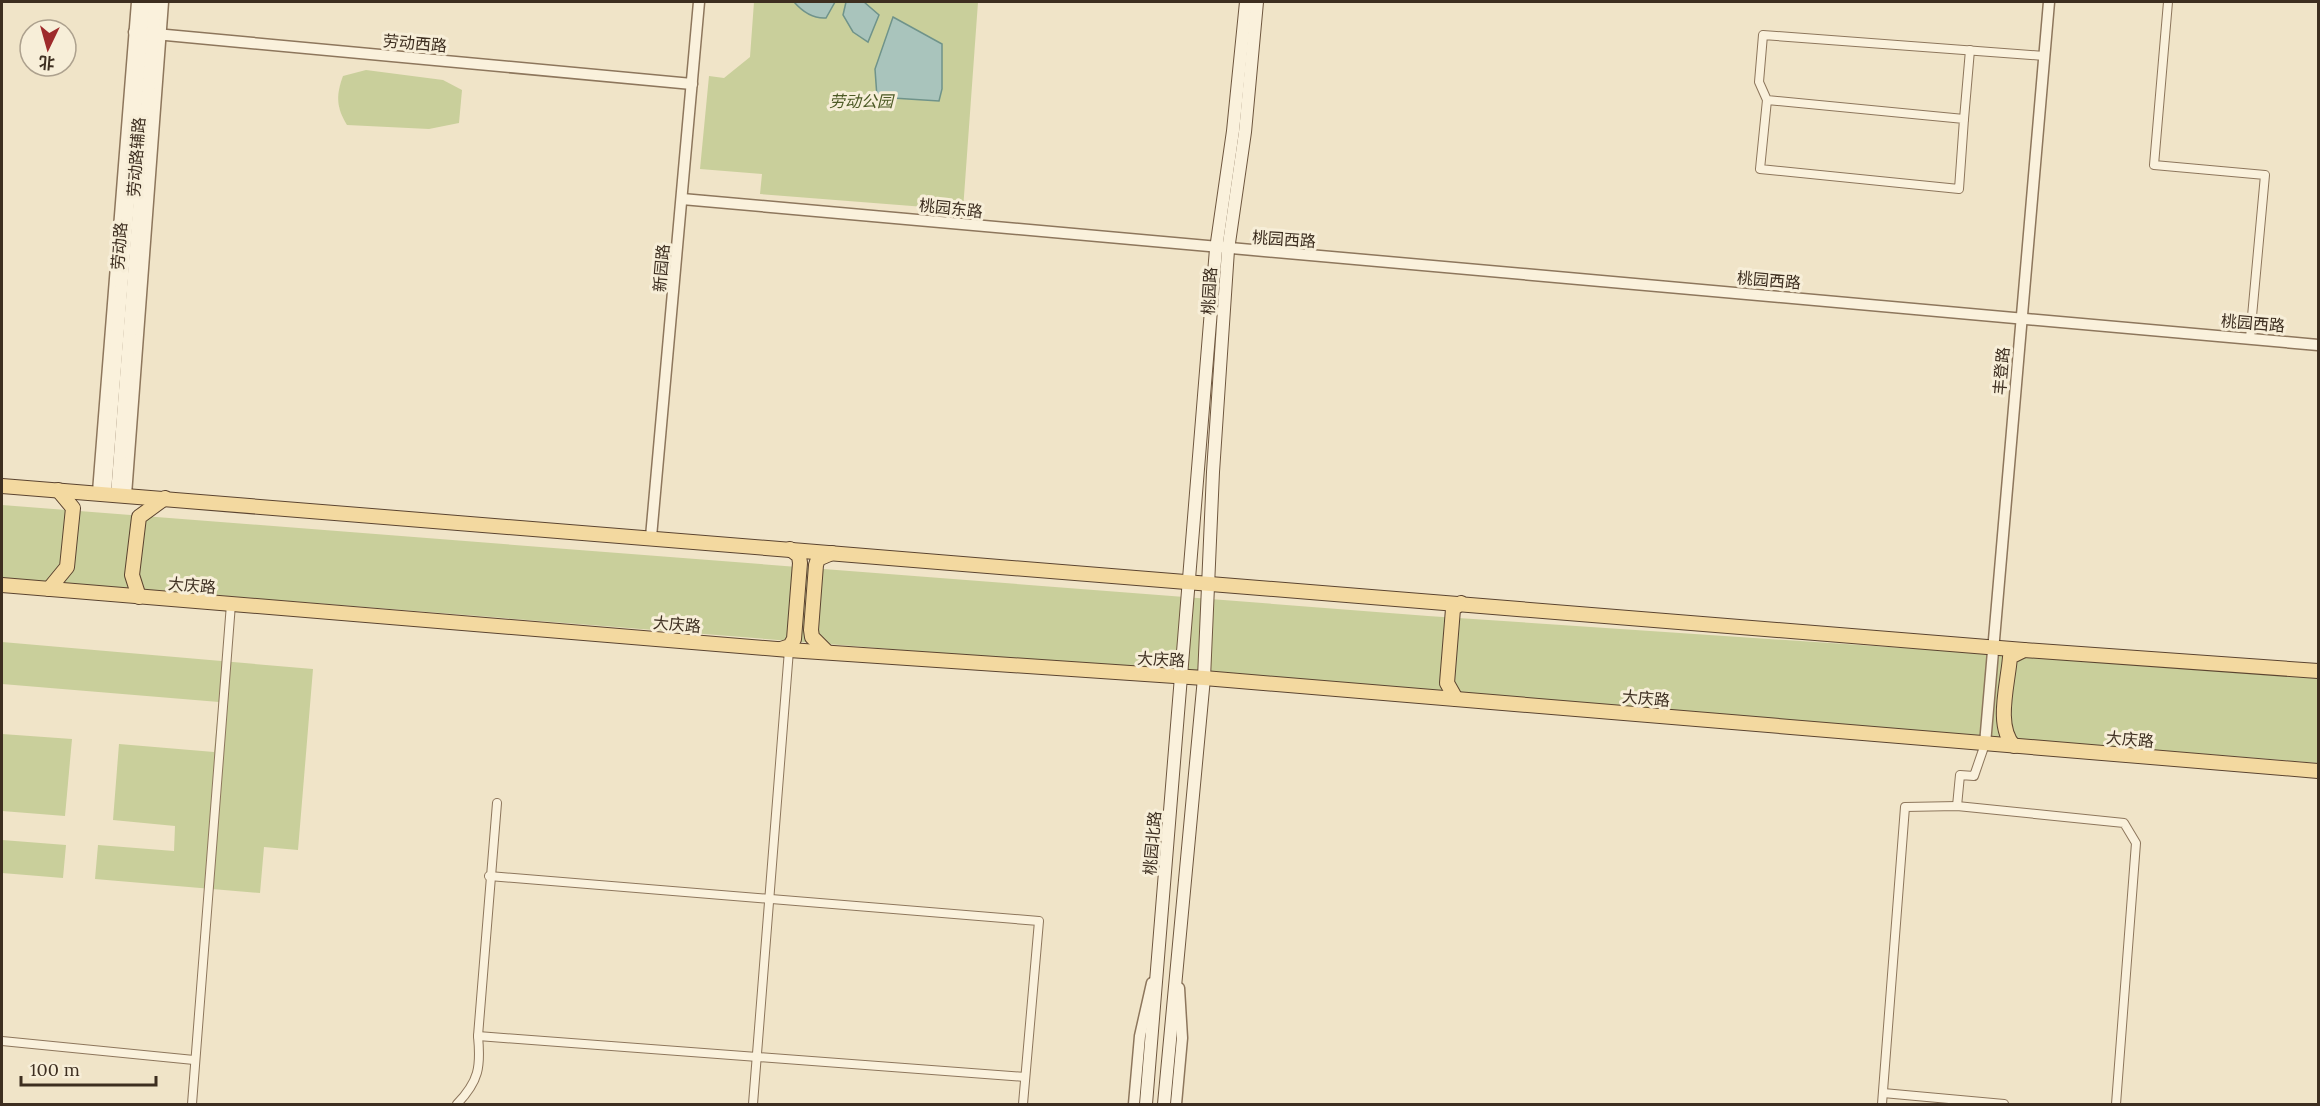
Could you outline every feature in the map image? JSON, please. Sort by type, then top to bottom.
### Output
[{"type":"main road","name":"劳动路","points":[[144,2],[147,34]]},
{"type":"main road","name":"劳动路","points":[[112,493],[147,34],[155,2]]},
{"type":"main road","name":"桃园路","points":[[1190,583],[1246,2]]},
{"type":"main road","name":"桃园路","points":[[1206,584],[1222,249],[1245,132],[1257,2]]},
{"type":"main road","points":[[2,486],[112,493],[2024,650],[2319,671]]},
{"type":"main road","points":[[49,589],[67,567],[73,508],[58,490]]},
{"type":"main road","points":[[139,597],[132,575],[139,517],[165,498]]},
{"type":"main road","points":[[785,649],[794,639],[800,563],[799,556],[790,549]]},
{"type":"main road","points":[[827,652],[818,645],[811,630],[816,565],[818,559],[834,552]]},
{"type":"main road","name":"桃园北路","points":[[1146,1104],[1190,583]]},
{"type":"main road","points":[[1164,1104],[1204,678],[1206,584]]},
{"type":"main road","name":"大庆路","points":[[2,585],[785,649],[1433,696],[2319,771]]},
{"type":"main road","points":[[1433,696],[1440,691],[1442,684],[1448,609],[1441,601]]},
{"type":"main road","points":[[1456,699],[1447,683],[1453,609],[1461,603]]},
{"type":"main road","points":[[1987,744],[1995,740],[1999,730],[2005,657],[1994,646]]},
{"type":"main road","points":[[2014,746],[2007,739],[2004,727],[2010,657],[2024,650]]},
{"type":"street","name":"劳动路辅路","points":[[112,493],[147,34],[137,2]]},
{"type":"street","name":"劳动路辅路","points":[[147,34],[163,2]]},
{"type":"street","name":"新园路","points":[[651,537],[699,2]]},
{"type":"street","name":"丰登路","points":[[1994,646],[2049,2]]},
{"type":"street","points":[[2168,2],[2154,165],[2265,175],[2250,338]]},
{"type":"street","name":"劳动西路","points":[[147,34],[692,84]]},
{"type":"street","points":[[1970,50],[1959,189],[1760,169],[1767,100],[1759,82],[1763,35],[1970,50],[2044,56]]},
{"type":"street","points":[[1767,100],[1964,119]]},
{"type":"street","name":"桃园东路","points":[[682,199],[1222,249]]},
{"type":"street","name":"桃园西路","points":[[1222,249],[2021,316],[2319,345]]},
{"type":"street","points":[[192,1104],[231,604]]},
{"type":"street","points":[[753,1104],[770,899],[785,649]]},
{"type":"street","points":[[1957,806],[1960,775],[1974,776],[1987,744]]},
{"type":"street","points":[[457,1104],[471,1089],[478,1074],[478,1036],[489,876],[497,803]]},
{"type":"street","points":[[1882,1104],[1905,807],[1957,806],[2124,824],[2136,843],[2116,1104]]},
{"type":"street","points":[[489,876],[1039,921],[1023,1104]]},
{"type":"street","points":[[1134,1104],[1140,1036],[1160,948]]},
{"type":"street","points":[[1176,1104],[1182,1038],[1178,963]]},
{"type":"street","points":[[478,1036],[1025,1077]]},
{"type":"street","points":[[2,1041],[194,1060]]},
{"type":"street","points":[[1883,1093],[2004,1104]]},
{"type":"green space","name":"劳动公园","points":[[754,2],[978,2],[963,210],[760,194],[762,174],[700,169],[709,76],[724,78],[750,57]]},
{"type":"green space","points":[[366,70],[443,80],[462,90],[459,123],[429,129],[347,125],[338,101],[343,76]]},
{"type":"green space","points":[[2,505],[1428,616],[2318,676],[2318,763],[2,578]]},
{"type":"green space","points":[[2,642],[313,669],[298,850],[264,847],[260,893],[95,879],[98,845],[174,851],[175,826],[113,820],[119,744],[214,752],[219,702],[2,684]]},
{"type":"green space","points":[[2,734],[72,739],[65,816],[2,811]]},
{"type":"green space","points":[[2,840],[66,845],[63,878],[2,873]]},
{"type":"water","points":[[794,2],[835,2],[826,18],[808,14]]},
{"type":"water","points":[[846,2],[864,2],[879,15],[868,42],[853,32],[843,15]]},
{"type":"water","points":[[893,17],[942,44],[942,89],[939,101],[877,97],[875,69]]}]
